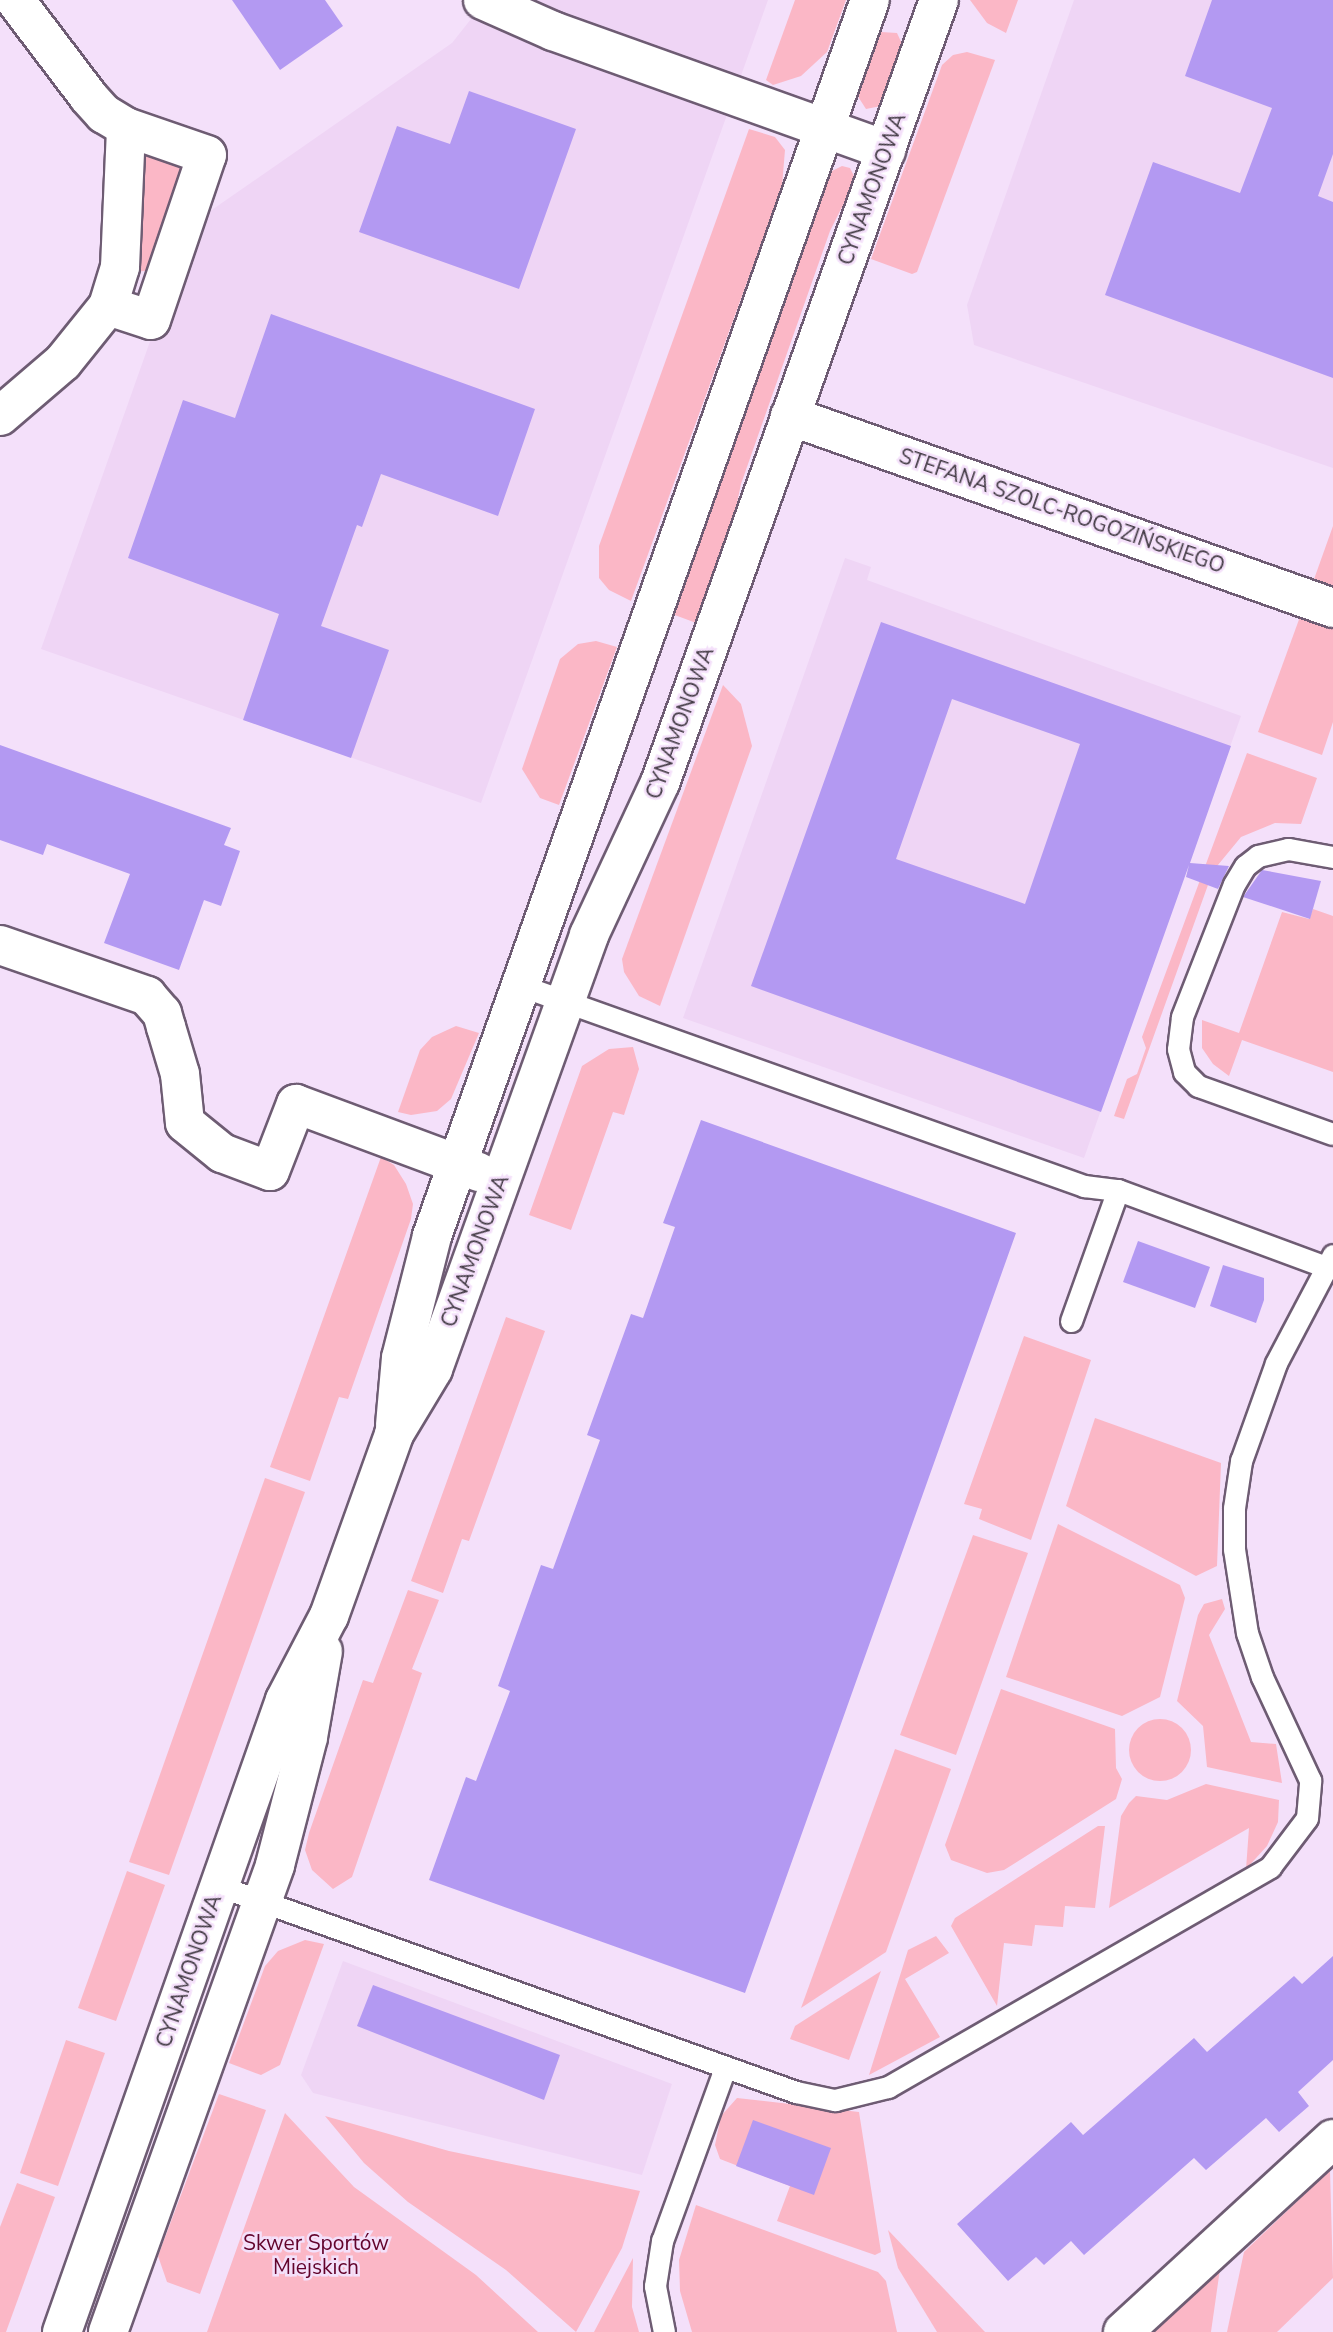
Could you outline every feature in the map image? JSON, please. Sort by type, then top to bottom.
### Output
[{"type":"street","points":[[15,0],[104,114],[126,127],[207,155],[151,320],[108,306]]},
{"type":"street","points":[[483,0],[554,31],[886,150]]},
{"type":"street","name":"CYNAMONOWA","points":[[394,1434],[401,1358],[432,1236],[827,128],[870,0]]},
{"type":"street","name":"CYNAMONOWA","points":[[62,2332],[285,1700],[329,1616],[394,1434],[433,1369],[589,935],[660,783],[939,0]]},
{"type":"street","points":[[0,416],[63,362],[108,306],[120,267],[126,127]]},
{"type":"street","name":"STEFANA SZOLC-ROGOZIŃSKIEGO","points":[[790,416],[1333,608]]},
{"type":"street","points":[[0,945],[147,996],[162,1013],[180,1074],[185,1123],[222,1153],[270,1171],[296,1104],[501,1180]]},
{"type":"street","name":"CYNAMONOWA","points":[[108,2332],[261,1901],[308,1737],[329,1616]]},
{"type":"street","points":[[1123,2332],[1333,2139]]},
{"type":"lane","points":[[1333,857],[1289,849],[1258,856],[1245,866],[1234,884],[1182,1017],[1178,1049],[1184,1072],[1198,1086],[1333,1134]]},
{"type":"lane","points":[[219,1886],[725,2068],[796,2092],[835,2100],[888,2087],[1270,1867],[1297,1837],[1307,1818],[1310,1780],[1262,1677],[1247,1633],[1234,1549],[1234,1508],[1241,1461],[1276,1363],[1330,1261],[1118,1190],[1084,1186],[522,986]]},
{"type":"lane","points":[[1071,1321],[1118,1190]]},
{"type":"lane","points":[[664,2332],[655,2286],[662,2241],[725,2068]]},
{"type":"lane","points":[[82,2275],[122,2290]]},
{"type":"shaded area","points":[[486,0],[768,0],[481,803],[41,649],[153,333],[163,335],[206,214],[452,43]]},
{"type":"shaded area","points":[[1074,0],[1333,0],[1333,468],[974,345],[967,305]]},
{"type":"shaded area","points":[[845,558],[871,567],[867,580],[1241,716],[1084,1158],[683,1018]]},
{"type":"shaded area","points":[[343,1961],[672,2084],[642,2175],[313,2093],[301,2075]]},
{"type":"green space","points":[[795,0],[846,0],[827,52],[801,76],[773,85],[766,80]]},
{"type":"green space","points":[[970,0],[1018,0],[1006,33],[987,23]]},
{"type":"green space","points":[[881,32],[897,33],[903,46],[881,106],[866,109],[857,95]]},
{"type":"green space","points":[[967,52],[995,60],[917,272],[912,274],[871,259],[942,65],[953,55]]},
{"type":"green space","points":[[749,129],[775,137],[785,150],[782,186],[631,601],[609,590],[599,578],[599,546]]},
{"type":"green space","points":[[151,150],[189,166],[156,270],[133,272],[141,155]]},
{"type":"green space","points":[[842,166],[850,168],[854,176],[851,189],[830,231],[741,484],[727,550],[699,624],[672,614],[828,173]]},
{"type":"green space","points":[[1333,526],[1333,589],[1313,582]]},
{"type":"green space","points":[[1301,614],[1333,625],[1333,722],[1322,755],[1258,732]]},
{"type":"green space","points":[[596,641],[617,647],[559,805],[540,798],[522,769],[560,659],[578,644]]},
{"type":"green space","points":[[723,685],[741,704],[752,746],[660,1006],[639,996],[624,972],[622,959]]},
{"type":"green space","points":[[1247,753],[1317,778],[1301,824],[1275,823],[1241,837],[1213,871],[1124,1119],[1114,1116],[1127,1079],[1137,1074],[1146,1048],[1142,1037]]},
{"type":"green space","points":[[1313,909],[1333,916],[1333,1072],[1242,1040],[1229,1076],[1213,1064],[1202,1048],[1202,1020],[1239,1033],[1282,912],[1309,919]]},
{"type":"green space","points":[[456,1026],[479,1033],[451,1099],[437,1111],[411,1115],[398,1112],[420,1050],[432,1037]]},
{"type":"green space","points":[[633,1047],[639,1069],[624,1115],[613,1112],[571,1230],[529,1215],[582,1066],[609,1049]]},
{"type":"green space","points":[[381,1157],[394,1165],[406,1184],[413,1204],[411,1219],[348,1399],[339,1397],[310,1481],[270,1467]]},
{"type":"green space","points":[[506,1317],[545,1331],[469,1541],[462,1539],[443,1593],[411,1581]]},
{"type":"green space","points":[[1024,1336],[1091,1360],[1031,1540],[979,1519],[982,1509],[964,1504]]},
{"type":"green space","points":[[1095,1418],[1221,1463],[1217,1566],[1196,1576],[1066,1506]]},
{"type":"green space","points":[[265,1478],[305,1492],[169,1875],[129,1862]]},
{"type":"green space","points":[[1058,1524],[1180,1585],[1185,1598],[1160,1697],[1122,1716],[1006,1677]]},
{"type":"green space","points":[[973,1535],[1028,1553],[956,1755],[900,1735]]},
{"type":"green space","points":[[408,1590],[439,1600],[412,1669],[422,1673],[352,1877],[333,1889],[312,1870],[305,1850],[309,1833],[363,1680],[373,1683]]},
{"type":"green space","points":[[1222,1599],[1225,1609],[1209,1635],[1251,1742],[1276,1744],[1282,1783],[1207,1767],[1203,1726],[1177,1701],[1198,1615],[1204,1604]]},
{"type":"green space","points":[[1001,1689],[1115,1729],[1116,1768],[1122,1779],[1116,1799],[1004,1870],[987,1873],[951,1860],[945,1845]]},
{"type":"green space","points":[[1160,1719],[1182,1728],[1191,1750],[1182,1772],[1160,1781],[1138,1772],[1129,1750],[1138,1728]]},
{"type":"green space","points":[[895,1749],[951,1769],[886,1952],[801,2008]]},
{"type":"green space","points":[[1206,1784],[1279,1800],[1278,1822],[1267,1846],[1246,1869],[1249,1828],[1109,1908],[1121,1816],[1129,1803],[1136,1796],[1167,1800]]},
{"type":"green space","points":[[1098,1826],[1105,1826],[1095,1908],[1065,1906],[1063,1927],[1035,1925],[1032,1946],[1004,1943],[997,2006],[951,1926],[955,1918]]},
{"type":"green space","points":[[127,1871],[165,1885],[116,2021],[78,2008]]},
{"type":"green space","points":[[936,1936],[949,1953],[905,1979],[940,2037],[869,2075],[908,1950]]},
{"type":"green space","points":[[305,1940],[324,1944],[280,2065],[261,2075],[229,2063],[265,1966],[278,1951]]},
{"type":"green space","points":[[881,1971],[849,2060],[790,2039],[795,2026]]},
{"type":"green space","points":[[66,2040],[105,2053],[58,2186],[20,2173]]},
{"type":"green space","points":[[219,2094],[266,2110],[200,2294],[167,2282],[158,2256]]},
{"type":"green space","points":[[737,2098],[859,2112],[881,2252],[875,2255],[777,2221],[790,2186],[720,2159],[715,2145],[721,2116]]},
{"type":"green space","name":"Skwer Sportów Miejskich","points":[[285,2113],[354,2187],[476,2275],[538,2332],[207,2332]]},
{"type":"green space","points":[[325,2116],[449,2151],[640,2191],[622,2248],[576,2332],[506,2270],[408,2202],[364,2163]]},
{"type":"green space","points":[[1330,2170],[1333,2278],[1277,2332],[1227,2332],[1244,2252]]},
{"type":"green space","points":[[17,2183],[55,2197],[6,2332],[0,2332],[0,2227]]},
{"type":"green space","points":[[696,2205],[878,2272],[886,2281],[897,2332],[692,2332],[680,2291],[679,2260]]},
{"type":"green space","points":[[888,2230],[985,2332],[937,2332],[898,2268]]},
{"type":"green space","points":[[633,2258],[632,2307],[639,2332],[594,2332]]},
{"type":"green space","points":[[1221,2262],[1211,2332],[1146,2332]]},
{"type":"building","points":[[232,0],[325,0],[343,26],[280,70]]},
{"type":"building","points":[[1212,0],[1333,0],[1333,154],[1318,196],[1333,202],[1333,378],[1105,295],[1153,162],[1240,193],[1272,108],[1185,76]]},
{"type":"building","points":[[469,91],[576,129],[519,289],[359,232],[397,126],[450,144]]},
{"type":"building","points":[[271,314],[535,409],[498,516],[381,474],[362,527],[357,525],[321,626],[389,650],[351,758],[243,720],[279,614],[128,558],[183,400],[235,418]]},
{"type":"building","points":[[881,622],[1231,746],[1190,863],[1229,866],[1218,889],[1186,877],[1189,865],[1101,1112],[751,986]],"holes":[[[952,699],[1080,744],[1025,904],[896,859]]]},
{"type":"building","points":[[0,745],[231,828],[224,845],[240,851],[221,906],[204,900],[179,970],[104,943],[130,874],[47,844],[43,855],[0,840]]},
{"type":"building","points":[[1262,870],[1321,881],[1310,919],[1243,897]]},
{"type":"building","points":[[701,1120],[1016,1233],[745,1993],[429,1880],[466,1777],[476,1781],[510,1691],[498,1686],[541,1565],[553,1569],[600,1440],[587,1435],[631,1314],[643,1318],[675,1227],[663,1223]]},
{"type":"building","points":[[1138,1241],[1210,1267],[1195,1308],[1123,1282]]},
{"type":"building","points":[[1223,1265],[1264,1278],[1264,1300],[1256,1323],[1210,1306]]},
{"type":"building","points":[[1333,1956],[1333,2060],[1298,2092],[1309,2106],[1279,2132],[1266,2118],[1206,2170],[1194,2158],[1084,2255],[1071,2241],[1044,2265],[1036,2257],[1008,2281],[957,2224],[1071,2122],[1083,2135],[1194,2038],[1207,2052],[1294,1976],[1302,1984]]},
{"type":"building","points":[[373,1985],[560,2055],[544,2100],[357,2026]]},
{"type":"building","points":[[753,2120],[831,2148],[814,2195],[736,2166]]}]
